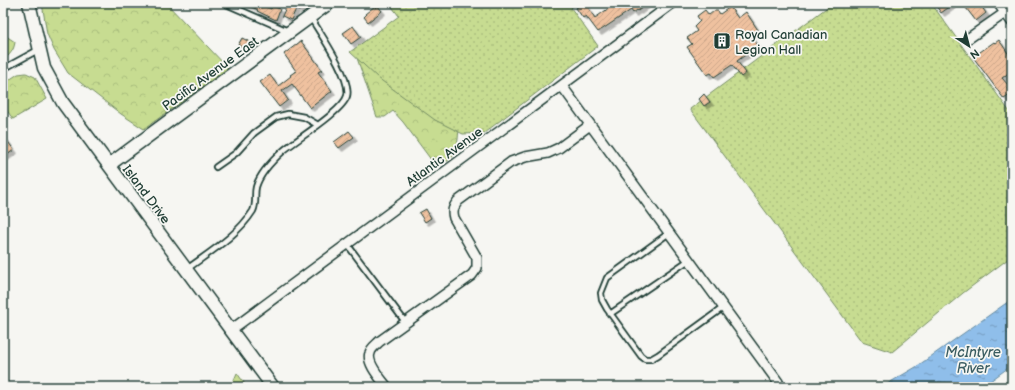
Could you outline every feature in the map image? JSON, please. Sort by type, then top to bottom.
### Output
[{"type":"street","name":"Island Drive","points":[[30,3],[44,68],[63,103],[273,387]]},
{"type":"street","name":"Pacific Avenue East","points":[[109,165],[329,3]]},
{"type":"street","name":"Atlantic Avenue","points":[[231,330],[673,3]]},
{"type":"street","points":[[998,3],[1009,10],[1012,22]]},
{"type":"street","points":[[969,38],[1009,10]]},
{"type":"street","points":[[562,86],[724,307],[778,382],[779,387]]},
{"type":"street","points":[[387,387],[371,364],[369,355],[372,349],[380,341],[472,275],[477,268],[477,258],[454,218],[452,212],[454,206],[458,201],[512,162],[525,157],[548,153],[559,148],[590,125]]},
{"type":"lane","points":[[224,3],[289,32]]},
{"type":"lane","points":[[186,270],[231,235],[247,220],[256,203],[256,186],[268,166],[283,151],[339,109],[347,96],[348,87],[333,54],[310,17]]},
{"type":"lane","points":[[3,69],[39,49]]},
{"type":"lane","points":[[216,166],[236,152],[254,133],[276,117],[288,114],[304,117],[318,124]]},
{"type":"lane","points":[[669,233],[607,278],[601,293],[602,300],[610,314],[641,356],[645,359],[652,359],[724,307]]},
{"type":"lane","points":[[347,244],[406,323]]},
{"type":"lane","points":[[610,314],[689,260]]},
{"type":"green space","points":[[42,3],[166,3],[228,68],[144,129],[121,114],[68,73],[54,50],[47,34]]},
{"type":"green space","points":[[389,3],[577,3],[571,8],[598,46],[484,133],[463,134],[435,120],[378,78],[350,52],[399,16]]},
{"type":"green space","points":[[833,3],[931,3],[1012,115],[1012,256],[963,293],[892,352],[862,342],[690,109]]},
{"type":"green space","points":[[3,34],[15,42],[9,55],[3,61]]},
{"type":"green space","points":[[355,52],[459,125],[457,146],[453,156],[450,159],[445,162],[432,161],[393,111],[385,117],[377,117]]},
{"type":"green space","points":[[26,73],[35,77],[47,99],[13,119],[3,105],[3,84],[18,74]]},
{"type":"green space","points":[[237,373],[247,387],[231,387]]},
{"type":"water","name":"McIntyre River","points":[[1012,299],[1012,365],[982,387],[882,387],[916,367]]},
{"type":"building","points":[[244,3],[258,3],[271,9],[272,6],[280,9],[276,20]]},
{"type":"building","points":[[283,3],[303,3],[299,11],[296,9],[291,20],[282,16],[287,5]]},
{"type":"building","points":[[585,3],[595,18],[616,3],[648,3],[638,11],[637,10],[633,13],[631,10],[598,32],[586,16],[583,18],[576,8]]},
{"type":"building","points":[[934,3],[955,3],[941,13]]},
{"type":"building","points":[[965,3],[979,3],[986,13],[976,21],[966,8],[968,7]]},
{"type":"building","points":[[375,6],[376,8],[378,6],[382,11],[368,22],[364,17],[366,15],[365,14]]},
{"type":"building","name":"Royal Canadian Legion Hall","points":[[730,7],[738,18],[746,12],[758,30],[751,35],[758,46],[737,61],[746,73],[741,77],[732,65],[714,77],[711,73],[707,75],[687,47],[692,44],[687,38],[697,31],[694,27],[700,21],[697,16],[705,10],[709,15],[714,11],[718,11],[720,14]]},
{"type":"building","points":[[353,26],[361,37],[351,44],[343,33]]},
{"type":"building","points":[[242,38],[250,42],[246,49],[238,45]]},
{"type":"building","points":[[999,40],[1012,59],[1012,71],[1002,78],[1009,86],[1007,88],[1011,94],[1004,99],[973,57]]},
{"type":"building","points":[[301,41],[322,70],[318,72],[332,91],[310,108],[292,84],[282,91],[288,100],[279,107],[260,82],[270,75],[278,86],[296,71],[284,54]]},
{"type":"building","points":[[704,94],[710,102],[704,106],[699,99]]},
{"type":"building","points":[[349,131],[354,137],[339,148],[334,142]]},
{"type":"building","points":[[3,135],[14,150],[3,158]]},
{"type":"building","points":[[426,209],[431,218],[425,222],[419,213]]},
{"type":"place","name":"Royal Canadian Legion Hall","points":[[722,41]]}]
